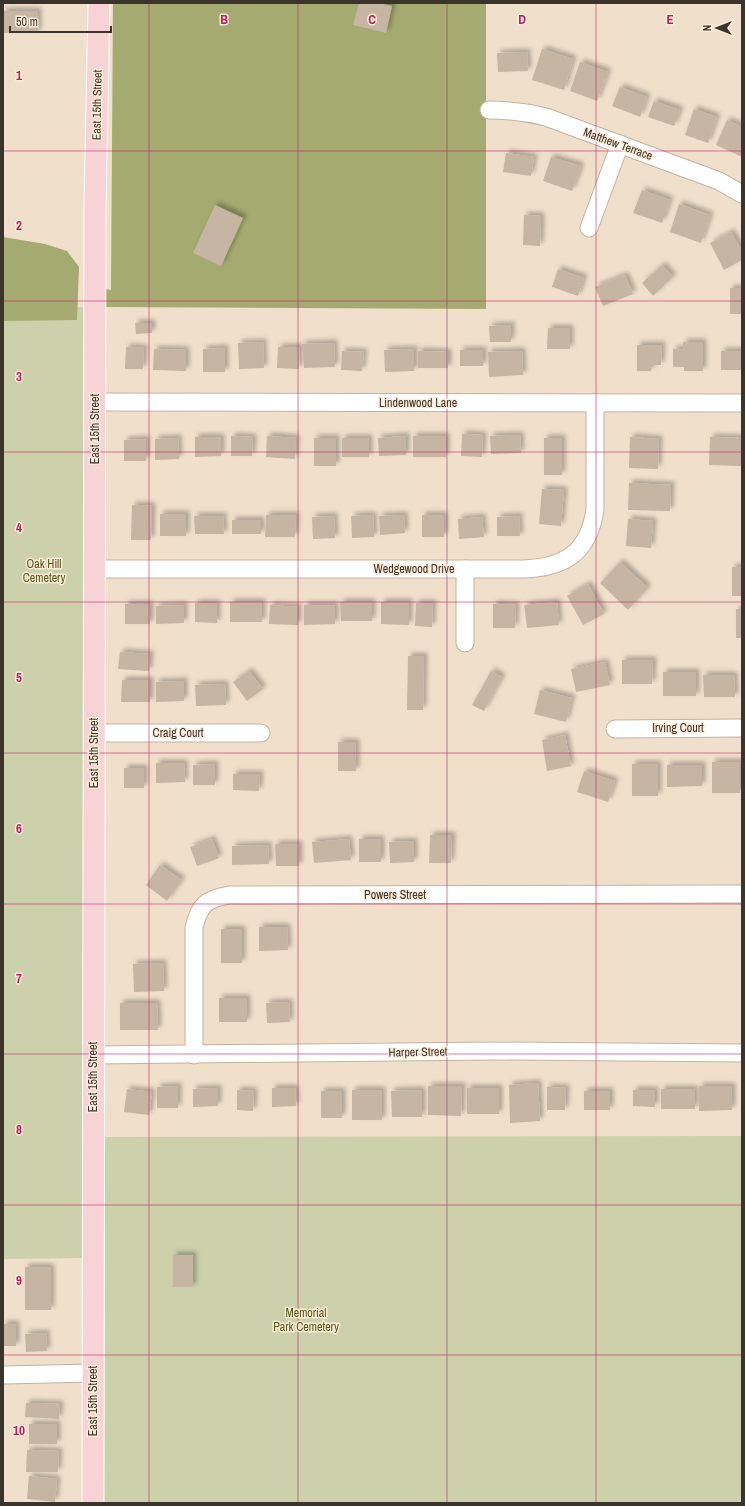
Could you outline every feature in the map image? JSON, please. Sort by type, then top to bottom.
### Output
[{"type":"main road","name":"East 15th Street","points":[[93,1503],[95,206],[99,3]]},
{"type":"street","name":"Matthew Terrace","points":[[489,110],[529,112],[546,117],[719,181],[742,194]]},
{"type":"street","points":[[589,228],[620,144]]},
{"type":"street","name":"Lindenwood Lane","points":[[95,402],[742,403]]},
{"type":"street","name":"Wedgewood Drive","points":[[94,569],[465,569],[539,568],[554,565],[569,557],[580,547],[593,524],[595,509],[595,403]]},
{"type":"street","points":[[465,569],[466,643]]},
{"type":"street","name":"Irving Court","points":[[615,729],[742,728]]},
{"type":"street","name":"Craig Court","points":[[94,733],[261,733]]},
{"type":"street","name":"Powers Street","points":[[194,1055],[194,928],[196,916],[203,904],[216,897],[229,895],[742,894]]},
{"type":"street","name":"Harper Street","points":[[93,1055],[742,1052]]},
{"type":"street","points":[[3,1375],[93,1373]]},
{"type":"green space","points":[[113,3],[486,3],[486,309],[105,307],[105,289],[111,290]]},
{"type":"green space","points":[[3,237],[45,244],[67,251],[79,267],[77,320],[3,321]]},
{"type":"green space","name":"Oak Hill Cemetery","points":[[3,306],[86,307],[84,1258],[3,1259]]},
{"type":"green space","name":"Memorial Park Cemetery","points":[[742,1136],[742,1503],[102,1503],[103,1137]]},
{"type":"building","points":[[359,3],[378,3],[392,6],[386,33],[353,25]]},
{"type":"building","points":[[3,11],[38,11],[38,33],[3,33]]},
{"type":"building","points":[[542,49],[573,59],[564,90],[532,80]]},
{"type":"building","points":[[527,52],[528,71],[498,72],[497,53]]},
{"type":"building","points":[[580,62],[608,72],[597,101],[570,91]]},
{"type":"building","points":[[620,87],[647,97],[640,117],[612,106]]},
{"type":"building","points":[[654,101],[680,110],[674,126],[648,117]]},
{"type":"building","points":[[694,109],[717,117],[708,143],[685,135]]},
{"type":"building","points":[[727,120],[742,127],[742,157],[716,145]]},
{"type":"building","points":[[506,153],[534,157],[531,176],[503,172]]},
{"type":"building","points":[[551,157],[581,166],[572,191],[543,181]]},
{"type":"building","points":[[642,190],[670,200],[662,223],[633,213]]},
{"type":"building","points":[[679,204],[710,215],[701,243],[670,232]]},
{"type":"building","points":[[215,205],[243,218],[221,266],[193,253]]},
{"type":"building","points":[[524,215],[541,216],[540,246],[523,245]]},
{"type":"building","points":[[731,232],[742,251],[742,260],[724,270],[710,243]]},
{"type":"building","points":[[662,265],[673,277],[653,296],[642,283]]},
{"type":"building","points":[[558,269],[584,278],[578,296],[552,287]]},
{"type":"building","points":[[625,275],[633,294],[603,306],[595,287]]},
{"type":"building","points":[[730,288],[742,288],[742,314],[730,314]]},
{"type":"building","points":[[135,323],[152,323],[152,333],[136,334]]},
{"type":"building","points":[[511,325],[511,342],[490,342],[489,326]]},
{"type":"building","points":[[548,328],[570,328],[570,349],[547,349]]},
{"type":"building","points":[[263,342],[264,368],[239,369],[238,343]]},
{"type":"building","points":[[683,342],[703,342],[703,371],[684,371],[684,367],[673,367],[673,349],[683,349]]},
{"type":"building","points":[[334,343],[335,367],[304,368],[302,344]]},
{"type":"building","points":[[637,345],[662,345],[661,365],[651,365],[651,371],[637,371]]},
{"type":"building","points":[[126,347],[144,348],[143,369],[125,369]]},
{"type":"building","points":[[278,347],[300,347],[299,369],[277,368]]},
{"type":"building","points":[[225,348],[225,372],[203,372],[203,349]]},
{"type":"building","points":[[154,349],[186,350],[186,371],[153,370]]},
{"type":"building","points":[[414,349],[414,371],[385,372],[384,350]]},
{"type":"building","points":[[460,350],[483,350],[483,366],[460,366]]},
{"type":"building","points":[[342,351],[364,352],[362,371],[341,370]]},
{"type":"building","points":[[418,351],[448,352],[448,368],[418,368]]},
{"type":"building","points":[[522,351],[523,375],[489,377],[488,352]]},
{"type":"building","points":[[721,351],[742,351],[742,370],[721,370]]},
{"type":"building","points":[[462,434],[483,435],[482,457],[461,456]]},
{"type":"building","points":[[520,435],[521,453],[491,454],[490,436]]},
{"type":"building","points":[[231,436],[253,437],[252,456],[231,456]]},
{"type":"building","points":[[267,436],[296,438],[295,459],[266,457]]},
{"type":"building","points":[[406,436],[406,455],[379,456],[378,438]]},
{"type":"building","points":[[413,436],[446,436],[446,457],[413,457]]},
{"type":"building","points":[[195,437],[221,437],[221,456],[195,457]]},
{"type":"building","points":[[630,437],[659,439],[658,469],[629,468]]},
{"type":"building","points":[[710,437],[742,438],[741,466],[709,465]]},
{"type":"building","points":[[178,438],[179,459],[155,460],[155,439]]},
{"type":"building","points":[[314,438],[336,438],[336,466],[314,466]]},
{"type":"building","points":[[342,438],[369,438],[369,457],[342,457]]},
{"type":"building","points":[[544,438],[562,438],[562,475],[544,475]]},
{"type":"building","points":[[146,439],[146,461],[124,461],[124,440]]},
{"type":"building","points":[[629,483],[671,485],[670,511],[628,510]]},
{"type":"building","points":[[542,489],[564,490],[561,526],[539,524]]},
{"type":"building","points":[[132,505],[152,506],[151,540],[131,540]]},
{"type":"building","points":[[160,514],[186,514],[186,536],[160,536]]},
{"type":"building","points":[[266,515],[296,515],[295,537],[265,537]]},
{"type":"building","points":[[373,515],[374,537],[352,538],[351,516]]},
{"type":"building","points":[[404,515],[405,533],[380,535],[379,516]]},
{"type":"building","points":[[422,515],[444,515],[444,537],[422,537]]},
{"type":"building","points":[[194,516],[223,516],[224,534],[195,534]]},
{"type":"building","points":[[334,516],[335,538],[313,539],[312,517]]},
{"type":"building","points":[[519,516],[520,536],[497,536],[497,517]]},
{"type":"building","points":[[482,517],[484,537],[459,539],[458,519]]},
{"type":"building","points":[[628,519],[653,521],[651,548],[626,546]]},
{"type":"building","points":[[232,520],[261,520],[261,534],[232,534]]},
{"type":"building","points":[[620,562],[648,588],[628,610],[600,583]]},
{"type":"building","points":[[732,567],[742,567],[742,596],[732,596]]},
{"type":"building","points":[[588,584],[604,614],[583,625],[567,596]]},
{"type":"building","points":[[230,602],[262,602],[262,622],[230,622]]},
{"type":"building","points":[[340,602],[372,602],[372,621],[341,621]]},
{"type":"building","points":[[381,602],[409,602],[409,625],[381,624]]},
{"type":"building","points":[[557,602],[559,625],[527,628],[524,605]]},
{"type":"building","points":[[195,603],[217,603],[217,623],[195,622]]},
{"type":"building","points":[[416,603],[433,603],[432,627],[415,626]]},
{"type":"building","points":[[125,604],[150,604],[150,624],[125,624]]},
{"type":"building","points":[[493,604],[516,605],[515,628],[493,628]]},
{"type":"building","points":[[184,605],[184,623],[156,624],[156,606]]},
{"type":"building","points":[[270,605],[298,607],[298,625],[269,624]]},
{"type":"building","points":[[304,605],[335,605],[335,624],[304,625]]},
{"type":"building","points":[[736,609],[742,609],[742,638],[736,638]]},
{"type":"building","points":[[120,652],[150,654],[149,671],[118,669]]},
{"type":"building","points":[[408,656],[424,656],[423,710],[407,710]]},
{"type":"building","points":[[622,660],[653,660],[652,684],[622,684]]},
{"type":"building","points":[[605,662],[610,685],[576,692],[571,669]]},
{"type":"building","points":[[249,671],[263,689],[247,701],[233,682]]},
{"type":"building","points":[[491,671],[502,677],[484,711],[472,705]]},
{"type":"building","points":[[663,672],[696,672],[696,696],[663,696]]},
{"type":"building","points":[[703,675],[734,675],[735,697],[704,697]]},
{"type":"building","points":[[122,680],[150,680],[150,702],[121,702]]},
{"type":"building","points":[[184,681],[184,701],[156,702],[156,682]]},
{"type":"building","points":[[225,684],[226,705],[196,706],[195,685]]},
{"type":"building","points":[[540,690],[572,698],[566,722],[534,714]]},
{"type":"building","points":[[565,735],[571,766],[547,771],[542,740]]},
{"type":"building","points":[[338,742],[356,742],[356,771],[338,771]]},
{"type":"building","points":[[712,762],[740,762],[740,793],[712,793]]},
{"type":"building","points":[[156,763],[184,763],[185,782],[156,783]]},
{"type":"building","points":[[215,764],[215,785],[193,785],[193,765]]},
{"type":"building","points":[[632,764],[658,764],[658,796],[632,796]]},
{"type":"building","points":[[667,765],[702,765],[702,786],[667,787]]},
{"type":"building","points":[[124,768],[144,768],[144,788],[124,788]]},
{"type":"building","points":[[584,771],[615,781],[608,802],[577,792]]},
{"type":"building","points":[[233,774],[260,774],[259,791],[233,790]]},
{"type":"building","points":[[430,835],[452,835],[451,863],[429,863]]},
{"type":"building","points":[[212,839],[219,858],[197,866],[190,847]]},
{"type":"building","points":[[349,839],[351,860],[314,863],[312,842]]},
{"type":"building","points":[[359,839],[381,839],[381,862],[359,862]]},
{"type":"building","points":[[414,841],[414,862],[390,863],[389,842]]},
{"type":"building","points":[[275,844],[299,844],[299,866],[276,866]]},
{"type":"building","points":[[268,845],[269,864],[232,865],[232,846]]},
{"type":"building","points":[[160,865],[182,880],[167,901],[146,885]]},
{"type":"building","points":[[259,927],[287,927],[288,950],[259,951]]},
{"type":"building","points":[[221,929],[242,929],[242,963],[221,963]]},
{"type":"building","points":[[163,963],[164,991],[134,992],[133,964]]},
{"type":"building","points":[[219,998],[247,998],[247,1022],[219,1022]]},
{"type":"building","points":[[289,1002],[290,1022],[267,1023],[266,1003]]},
{"type":"building","points":[[120,1003],[157,1003],[158,1030],[120,1030]]},
{"type":"building","points":[[538,1083],[540,1121],[510,1123],[509,1085]]},
{"type":"building","points":[[178,1086],[178,1108],[157,1108],[157,1087]]},
{"type":"building","points":[[428,1086],[462,1086],[461,1116],[428,1115]]},
{"type":"building","points":[[699,1086],[732,1086],[732,1110],[699,1111]]},
{"type":"building","points":[[547,1087],[566,1088],[565,1110],[547,1110]]},
{"type":"building","points":[[218,1088],[218,1106],[193,1107],[193,1089]]},
{"type":"building","points":[[272,1088],[295,1088],[296,1106],[272,1107]]},
{"type":"building","points":[[467,1088],[499,1088],[499,1114],[467,1114]]},
{"type":"building","points":[[127,1089],[152,1092],[149,1115],[124,1112]]},
{"type":"building","points":[[661,1089],[695,1089],[695,1109],[661,1109]]},
{"type":"building","points":[[237,1090],[254,1091],[253,1111],[237,1110]]},
{"type":"building","points":[[352,1090],[382,1090],[382,1120],[352,1120]]},
{"type":"building","points":[[422,1090],[422,1117],[392,1117],[391,1091]]},
{"type":"building","points":[[633,1090],[655,1090],[655,1107],[633,1106]]},
{"type":"building","points":[[321,1091],[342,1091],[342,1118],[321,1118]]},
{"type":"building","points":[[584,1091],[610,1091],[610,1110],[584,1110]]},
{"type":"building","points":[[173,1255],[193,1255],[193,1287],[173,1287]]},
{"type":"building","points":[[25,1267],[51,1267],[51,1310],[25,1310]]},
{"type":"building","points":[[3,1324],[16,1324],[16,1346],[3,1346]]},
{"type":"building","points":[[46,1333],[47,1351],[26,1352],[25,1334]]},
{"type":"building","points":[[26,1403],[60,1404],[59,1419],[25,1417]]},
{"type":"building","points":[[29,1424],[57,1424],[57,1444],[29,1444]]},
{"type":"building","points":[[27,1450],[59,1451],[58,1472],[26,1472]]},
{"type":"building","points":[[29,1476],[57,1479],[55,1502],[27,1499]]}]
